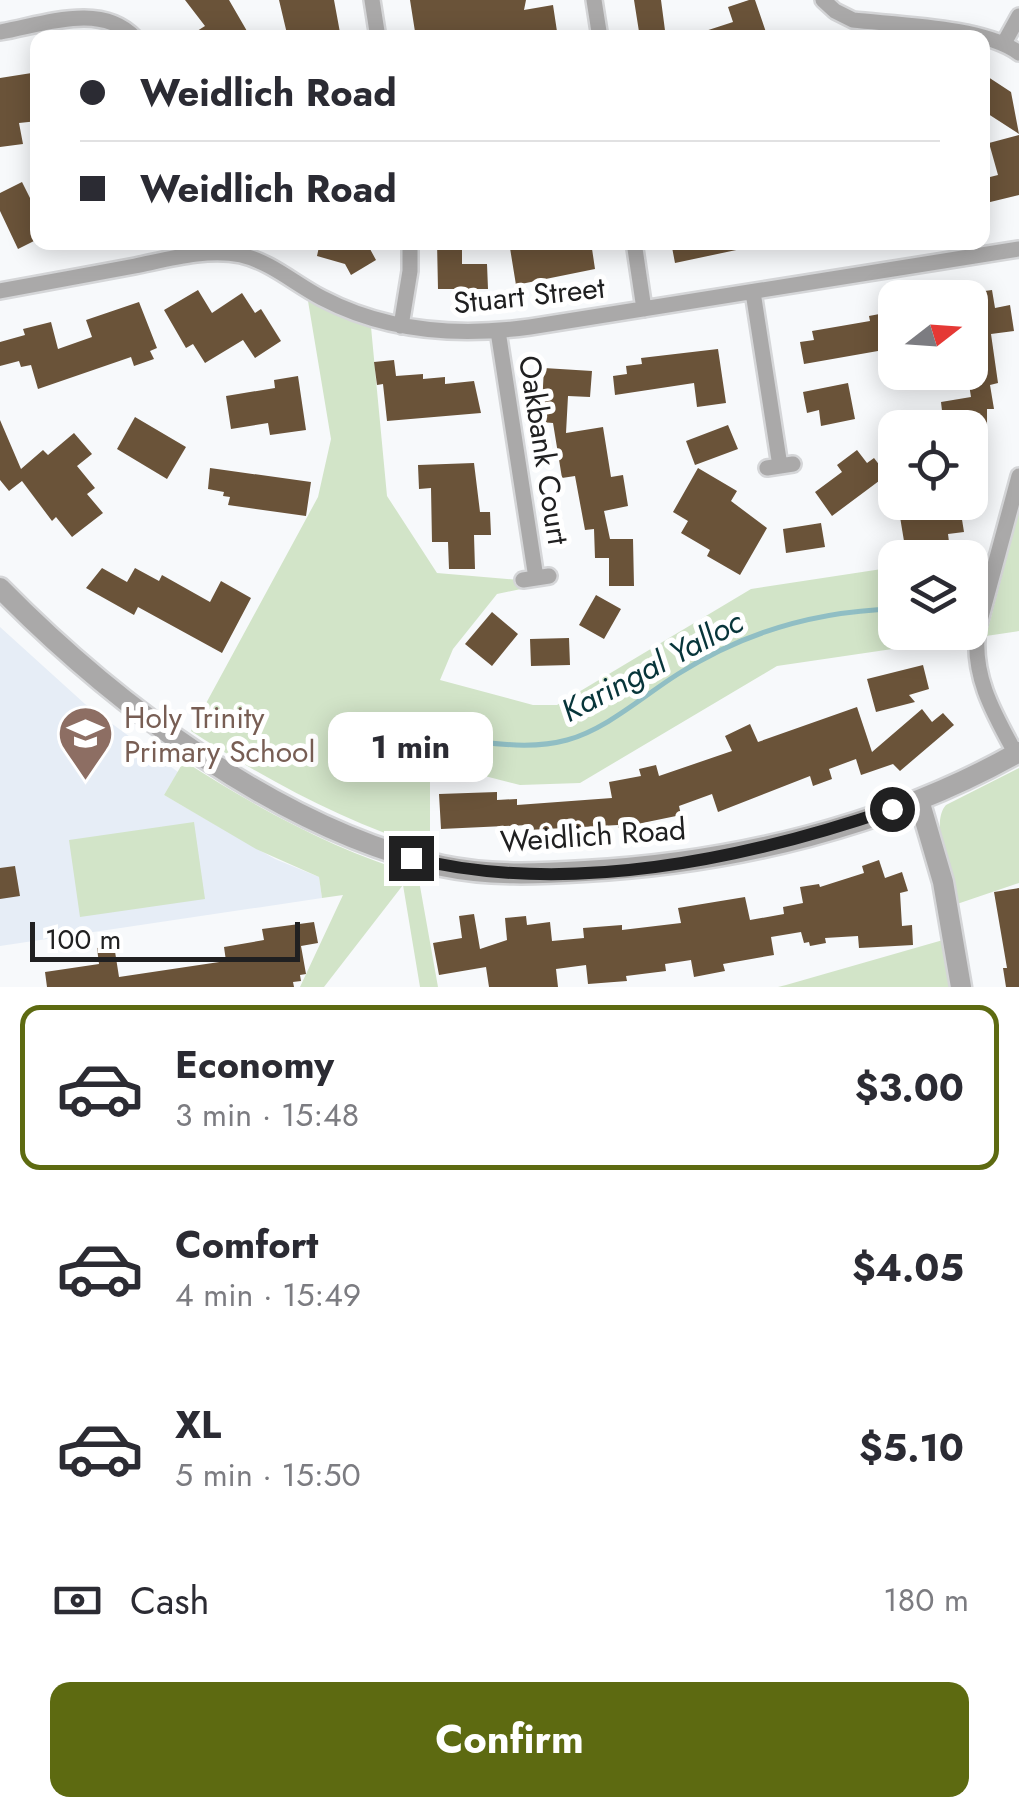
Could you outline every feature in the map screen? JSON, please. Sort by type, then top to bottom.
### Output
[{"type":"street","points":[[372,0],[377,30]]},
{"type":"street","points":[[594,0],[599,30]]},
{"type":"street","points":[[823,0],[853,20],[932,30]]},
{"type":"street","points":[[1004,43],[1019,16]]},
{"type":"street","points":[[0,32],[100,18],[125,30]]},
{"type":"street","points":[[990,39],[1019,53]]},
{"type":"street","name":"Stuart Street","points":[[0,291],[175,250],[243,256],[269,266],[336,304],[400,326],[454,333],[498,331],[1019,250]]},
{"type":"street","points":[[400,326],[410,250]]},
{"type":"street","points":[[635,250],[644,308]]},
{"type":"street","points":[[753,292],[780,466]]},
{"type":"street","name":"Oakbank Court","points":[[498,331],[536,578]]},
{"type":"street","points":[[1018,753],[985,692],[976,648],[1019,476]]},
{"type":"street","name":"Weidlich Road","points":[[0,588],[108,687],[215,764],[348,835],[445,866],[479,872],[557,873],[686,861],[781,842],[919,800],[1018,753]]},
{"type":"street","points":[[919,800],[943,882],[962,987]]},
{"type":"shaded area","name":"Holy Trinity Primary School","points":[[0,627],[85,704],[178,772],[164,795],[275,859],[319,877],[322,898],[0,946]]},
{"type":"green space","points":[[308,301],[371,327],[387,496],[437,573],[520,580],[521,589],[497,594],[453,649],[440,680],[533,705],[557,705],[751,589],[878,570],[878,650],[886,650],[777,666],[580,783],[520,785],[430,762],[430,849],[367,826],[306,798],[191,731],[318,497],[331,439]]},
{"type":"green space","points":[[1019,511],[1019,631],[988,636]]},
{"type":"green space","points":[[184,761],[297,827],[418,875],[438,987],[420,987],[403,885],[324,987],[300,987],[343,895],[322,898],[319,877],[256,849],[164,795]]},
{"type":"green space","points":[[1019,768],[1019,883],[957,904],[941,838],[941,813],[946,805]]},
{"type":"green space","points":[[194,822],[205,899],[80,917],[69,840]]},
{"type":"green space","points":[[943,940],[952,987],[778,987],[786,985]]},
{"type":"building","points":[[185,0],[229,0],[246,30],[199,30],[205,26]]},
{"type":"building","points":[[279,0],[334,0],[340,30],[286,30]]},
{"type":"building","points":[[410,0],[526,0],[524,10],[553,5],[557,30],[415,30]]},
{"type":"building","points":[[634,0],[661,0],[665,30],[639,30]]},
{"type":"building","points":[[755,0],[765,30],[708,30],[733,22],[728,7]]},
{"type":"building","points":[[30,73],[30,122],[19,123],[23,144],[0,147],[0,78]]},
{"type":"building","points":[[990,78],[1011,92],[1019,134],[990,115]]},
{"type":"building","points":[[1019,135],[1019,195],[990,202],[990,177],[998,175],[990,143]]},
{"type":"building","points":[[22,182],[30,198],[30,243],[18,249],[0,211],[0,193]]},
{"type":"building","points":[[318,250],[371,250],[376,260],[351,275],[345,264],[317,256]]},
{"type":"building","points":[[437,250],[462,250],[462,264],[487,264],[488,289],[438,289]]},
{"type":"building","points":[[510,250],[592,250],[595,269],[516,285]]},
{"type":"building","points":[[673,250],[736,250],[675,263]]},
{"type":"building","points":[[198,290],[212,313],[242,293],[255,313],[261,309],[281,341],[255,358],[243,340],[205,363],[193,344],[186,348],[164,310]]},
{"type":"building","points":[[992,290],[995,308],[1010,305],[1014,331],[991,334],[998,383],[990,385],[994,409],[942,410],[941,402],[971,397],[970,390],[988,390],[988,291]]},
{"type":"building","points":[[139,302],[157,348],[150,351],[154,359],[134,366],[131,357],[38,389],[31,365],[21,367],[19,361],[0,366],[0,342],[25,335],[23,329],[51,322],[58,349],[92,337],[86,320]]},
{"type":"building","points":[[878,314],[878,351],[804,364],[800,342],[814,340],[812,331],[870,321],[869,316]]},
{"type":"building","points":[[718,349],[726,403],[697,407],[694,383],[615,395],[613,376],[627,374],[626,366],[642,364],[641,358]]},
{"type":"building","points":[[394,360],[396,376],[445,377],[445,384],[474,381],[481,413],[387,421],[383,384],[377,385],[374,362]]},
{"type":"building","points":[[544,368],[592,371],[590,397],[568,396],[566,433],[603,427],[611,477],[623,475],[628,506],[604,511],[610,539],[633,539],[634,586],[609,586],[609,558],[595,558],[594,529],[585,530],[575,476],[562,478],[553,423],[541,422]]},
{"type":"building","points":[[298,376],[306,430],[270,435],[268,423],[231,429],[226,396],[275,388],[274,380]]},
{"type":"building","points":[[848,383],[855,419],[821,426],[819,410],[807,413],[803,392]]},
{"type":"building","points":[[135,417],[186,447],[167,479],[117,449]]},
{"type":"building","points":[[0,420],[21,469],[43,450],[48,455],[74,433],[92,454],[77,466],[95,488],[87,494],[103,513],[72,537],[56,517],[52,521],[22,481],[9,491],[0,480]]},
{"type":"building","points":[[728,425],[738,449],[695,465],[686,441]]},
{"type":"building","points":[[857,450],[867,463],[874,458],[878,463],[878,482],[832,516],[815,492],[842,472],[837,465]]},
{"type":"building","points":[[474,463],[480,512],[490,512],[491,535],[474,535],[475,569],[449,569],[448,542],[432,542],[431,488],[419,489],[418,465]]},
{"type":"building","points":[[210,468],[311,482],[306,516],[228,505],[230,497],[223,496],[224,492],[208,489]]},
{"type":"building","points":[[698,468],[737,491],[731,501],[767,528],[740,575],[707,556],[710,550],[681,533],[688,521],[673,512]]},
{"type":"building","points":[[900,520],[962,520],[964,532],[948,534],[949,540],[904,540]]},
{"type":"building","points":[[821,523],[825,547],[786,553],[783,529]]},
{"type":"building","points":[[102,568],[127,582],[135,568],[159,581],[162,575],[210,602],[221,581],[251,598],[222,653],[138,607],[134,615],[86,588]]},
{"type":"building","points":[[596,595],[621,609],[604,639],[579,625]]},
{"type":"building","points":[[492,612],[518,634],[492,666],[465,644]]},
{"type":"building","points":[[569,638],[570,665],[531,666],[530,639]]},
{"type":"building","points":[[923,665],[929,689],[909,695],[915,702],[876,712],[867,679]]},
{"type":"building","points":[[857,707],[872,752],[922,709],[932,722],[943,713],[954,725],[900,771],[893,764],[861,775],[856,759],[829,769],[832,779],[813,786],[810,776],[718,812],[712,794],[679,806],[681,815],[618,828],[528,830],[528,825],[441,829],[439,794],[497,792],[497,800],[517,799],[517,805],[612,798],[609,782],[641,776],[639,769],[656,765],[659,776],[732,751],[725,736],[750,724],[758,742]]},
{"type":"building","points":[[879,860],[885,878],[902,872],[908,891],[900,893],[902,926],[912,925],[913,945],[859,948],[858,936],[825,938],[826,943],[810,946],[809,942],[804,943],[801,932],[771,937],[774,955],[723,964],[725,971],[694,977],[691,960],[665,964],[666,971],[626,976],[627,981],[588,984],[586,965],[556,969],[558,987],[489,987],[486,967],[439,975],[433,943],[462,938],[459,916],[474,914],[480,949],[507,940],[505,918],[526,916],[527,925],[550,922],[552,941],[584,938],[583,928],[622,925],[622,930],[681,923],[678,908],[745,897],[750,920],[784,914],[783,907],[803,903],[800,887],[820,887],[864,873],[862,866]]},
{"type":"building","points":[[15,866],[20,896],[0,899],[0,868]]},
{"type":"building","points":[[1019,888],[1019,987],[1006,987],[1003,968],[1007,968],[994,892]]},
{"type":"building","points":[[314,922],[318,943],[301,946],[306,974],[300,975],[301,981],[293,982],[294,987],[47,987],[45,972],[99,964],[97,948],[114,945],[119,977],[226,961],[224,947],[264,940],[262,929]]},
{"type":"waterway","name":"Karingal Yalloc","points":[[370,717],[494,743],[520,745],[567,740],[610,720],[678,674],[729,646],[809,619],[878,610]]},
{"type":"place","name":"Holy Trinity Primary School","points":[[85,783]]},
{"type":"route","points":[[411,858],[479,872],[516,874],[634,868],[754,849],[892,809]]}]
